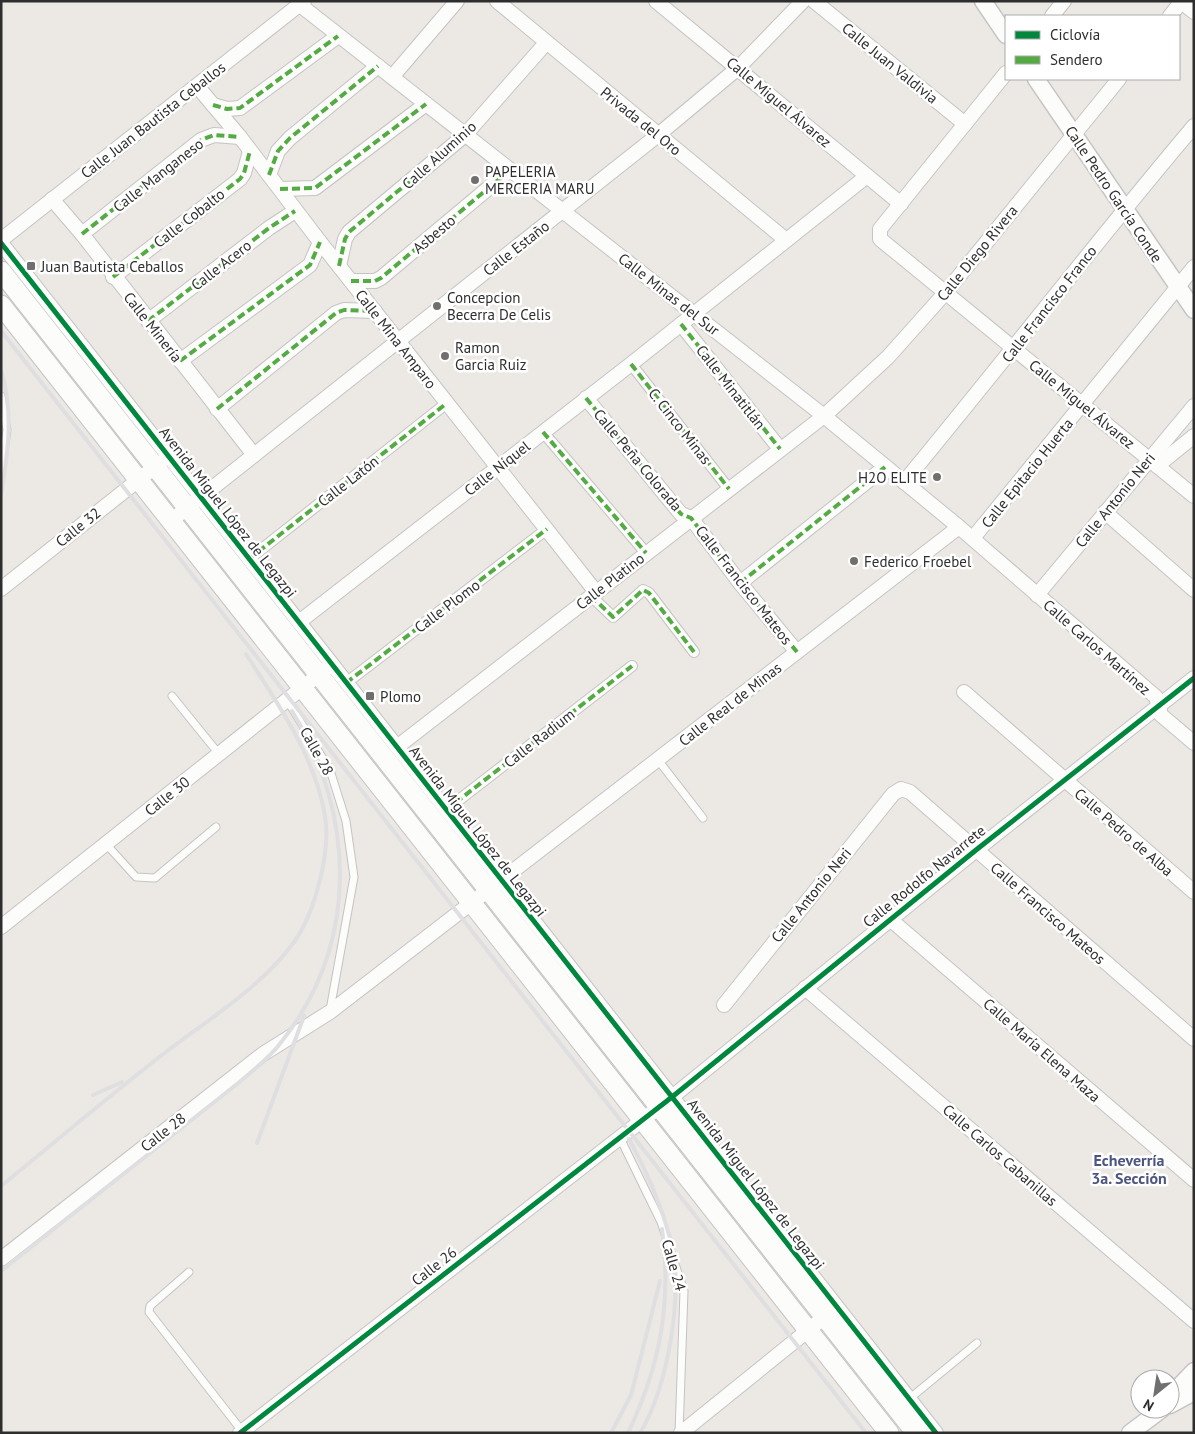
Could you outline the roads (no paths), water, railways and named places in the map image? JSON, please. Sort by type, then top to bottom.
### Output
[{"type":"main road","name":"Avenida Miguel López de Legazpi","points":[[1,271],[194,502],[831,1312],[916,1433]]},
{"type":"main road","points":[[1,305],[889,1433]]},
{"type":"street","points":[[392,77],[457,1]]},
{"type":"street","name":"Privada del Oro","points":[[497,1],[786,240]]},
{"type":"street","name":"Calle Miguel Álvarez","points":[[656,1],[901,204],[880,229],[878,236],[882,242],[946,292],[1194,496]]},
{"type":"street","name":"Calle Estaño","points":[[172,520],[658,135],[738,68],[803,1]]},
{"type":"street","name":"Calle Juan Valdivia","points":[[814,1],[965,124]]},
{"type":"street","points":[[983,1],[1005,34]]},
{"type":"street","points":[[1053,15],[1064,1]]},
{"type":"street","name":"Calle Minas del Sur","points":[[300,2],[338,36],[824,416],[973,538],[1037,595]]},
{"type":"street","name":"Calle Juan Bautista Ceballos","points":[[1,240],[197,86],[300,2]]},
{"type":"street","points":[[1171,15],[1181,2],[1194,12]]},
{"type":"street","points":[[213,105],[227,109],[240,108],[338,36]]},
{"type":"street","name":"Calle Aluminio","points":[[339,266],[348,232],[465,135],[546,43]]},
{"type":"street","points":[[269,175],[278,152],[290,138],[378,66]]},
{"type":"street","points":[[901,204],[1005,74]]},
{"type":"street","name":"Calle Pedro García Conde","points":[[1037,80],[1123,209],[1194,310]]},
{"type":"street","name":"Calle Diego Rivera","points":[[824,416],[888,357],[946,292],[1117,80]]},
{"type":"street","name":"Calle Mina Amparo","points":[[197,86],[240,137],[374,311],[547,529],[594,594],[614,617],[643,590],[649,593],[694,652]]},
{"type":"street","points":[[280,189],[315,188],[426,104]]},
{"type":"street","name":"Calle Francisco Franco","points":[[904,482],[1014,349],[1123,209],[1194,126]]},
{"type":"street","name":"Calle Manganeso","points":[[82,234],[201,140],[214,135],[240,137]]},
{"type":"street","name":"Calle Cobalto","points":[[114,277],[240,178],[244,173],[250,151]]},
{"type":"street","name":"Asbesto","points":[[351,281],[375,281],[381,278],[510,170]]},
{"type":"street","name":"Calle Níquel","points":[[299,622],[631,364],[867,176]]},
{"type":"street","name":"Calle Minería","points":[[52,199],[82,234],[254,455]]},
{"type":"street","name":"Calle Acero","points":[[148,321],[269,228],[296,211]]},
{"type":"street","points":[[180,361],[310,265],[320,242]]},
{"type":"street","name":"Avenida Miguel López de Legazpi","points":[[1,244],[161,461]]},
{"type":"street","name":"Calle Epitacio Huerta","points":[[973,538],[1194,267]]},
{"type":"street","points":[[218,409],[336,313],[344,310],[374,311]]},
{"type":"street","name":"Calle Minatitlán","points":[[681,324],[780,450]]},
{"type":"street","name":"C. Cinco Minas","points":[[631,364],[729,489]]},
{"type":"street","name":"Calle Peña Colorada","points":[[586,398],[681,514],[692,518]]},
{"type":"street","name":"Calle Latón","points":[[249,559],[447,403]]},
{"type":"street","name":"Calle Antonio Neri","points":[[1037,595],[1105,512],[1153,463],[1194,406]]},
{"type":"street","name":"Calle Platino","points":[[397,747],[824,416]]},
{"type":"street","points":[[543,432],[646,554]]},
{"type":"street","points":[[1153,463],[1194,436]]},
{"type":"street","name":"Calle 32","points":[[1,589],[161,461]]},
{"type":"street","points":[[740,583],[885,467]]},
{"type":"street","name":"Avenida Miguel López de Legazpi","points":[[194,502],[249,559],[299,622],[326,670],[346,683],[397,747],[446,810],[495,886]]},
{"type":"street","points":[[1105,512],[1194,590]]},
{"type":"street","name":"Calle Francisco Mateos","points":[[692,518],[740,583],[797,652]]},
{"type":"street","name":"Calle Real de Minas","points":[[473,903],[959,527]]},
{"type":"street","name":"Calle Plomo","points":[[346,683],[547,529]]},
{"type":"street","name":"Calle Carlos Martínez","points":[[1037,595],[1156,698],[1161,714],[1194,743]]},
{"type":"street","name":"Calle Radium","points":[[446,810],[632,666]]},
{"type":"street","name":"Calle 30","points":[[1,927],[326,670]]},
{"type":"street","name":"Calle Rodolfo Navarrete","points":[[643,1120],[976,850],[1194,678]]},
{"type":"street","name":"Calle Pedro de Alba","points":[[964,692],[1194,892]]},
{"type":"street","name":"Calle Francisco Mateos","points":[[901,788],[910,792],[1194,1039]]},
{"type":"street","name":"Calle Antonio Neri","points":[[724,1005],[893,794],[901,788]]},
{"type":"street","name":"Calle 28","points":[[1,1259],[263,1054],[330,1012],[473,903]]},
{"type":"street","name":"Calle María Elena Maza","points":[[891,920],[1194,1180]]},
{"type":"street","name":"Calle Carlos Cabanillas","points":[[805,988],[1194,1321]]},
{"type":"street","name":"Calle 26","points":[[241,1432],[643,1120]]},
{"type":"street","name":"Avenida Miguel López de Legazpi","points":[[831,1312],[909,1399],[936,1433]]},
{"type":"street","name":"Calle 24","points":[[680,1433],[831,1312]]},
{"type":"street","points":[[1180,1385],[1194,1370]]},
{"type":"street","points":[[1180,1399],[1194,1392]]},
{"type":"street","points":[[1130,1433],[1149,1419]]},
{"type":"lane","points":[[1,396],[7,430],[1,474]]},
{"type":"lane","points":[[172,696],[219,754]]},
{"type":"lane","name":"Calle 28","points":[[288,700],[330,770],[346,821],[353,868],[354,878],[330,1012]]},
{"type":"lane","points":[[658,760],[704,818]]},
{"type":"lane","points":[[106,844],[136,877],[155,878],[216,827]]},
{"type":"lane","name":"Calle 24","points":[[620,1138],[661,1222],[684,1292],[680,1433]]},
{"type":"lane","points":[[189,1272],[150,1306],[149,1312],[241,1432]]},
{"type":"lane","points":[[909,1399],[977,1343]]},
{"type":"railway","points":[[1,331],[866,1433]]},
{"type":"railway","points":[[1,370],[9,417],[8,448],[1,495]]},
{"type":"railway","points":[[1,1186],[162,1055],[250,989],[294,942],[309,915],[320,881],[326,846],[325,816],[320,794],[313,772],[294,731],[246,654]]},
{"type":"railway","points":[[1,1271],[259,1066],[279,1045],[305,1007],[324,966],[335,924],[340,881],[338,837],[329,794],[313,752],[292,711]]},
{"type":"railway","points":[[257,1143],[304,1016]]},
{"type":"railway","points":[[93,1095],[122,1082]]},
{"type":"railway","points":[[629,1139],[642,1163],[663,1214],[675,1262],[676,1286],[671,1339],[666,1366],[650,1414],[640,1433]]},
{"type":"railway","points":[[628,1433],[648,1383],[661,1334],[665,1283],[662,1229]]},
{"type":"railway","points":[[611,1433],[631,1395],[660,1281]]},
{"type":"place","name":"PAPELERIA MERCERIA MARU","points":[[475,180]]},
{"type":"place","name":"Juan Bautista Ceballos","points":[[31,266]]},
{"type":"place","name":"Concepcion Becerra De Celis","points":[[437,306]]},
{"type":"place","name":"Ramon Garcia Ruiz","points":[[445,356]]},
{"type":"place","name":"H2O ELITE","points":[[937,477]]},
{"type":"place","name":"Federico Froebel","points":[[854,561]]},
{"type":"place","name":"Plomo","points":[[370,696]]},
{"type":"district","name":"Echeverría 3a. Sección","points":[[1129,1169]]}]
